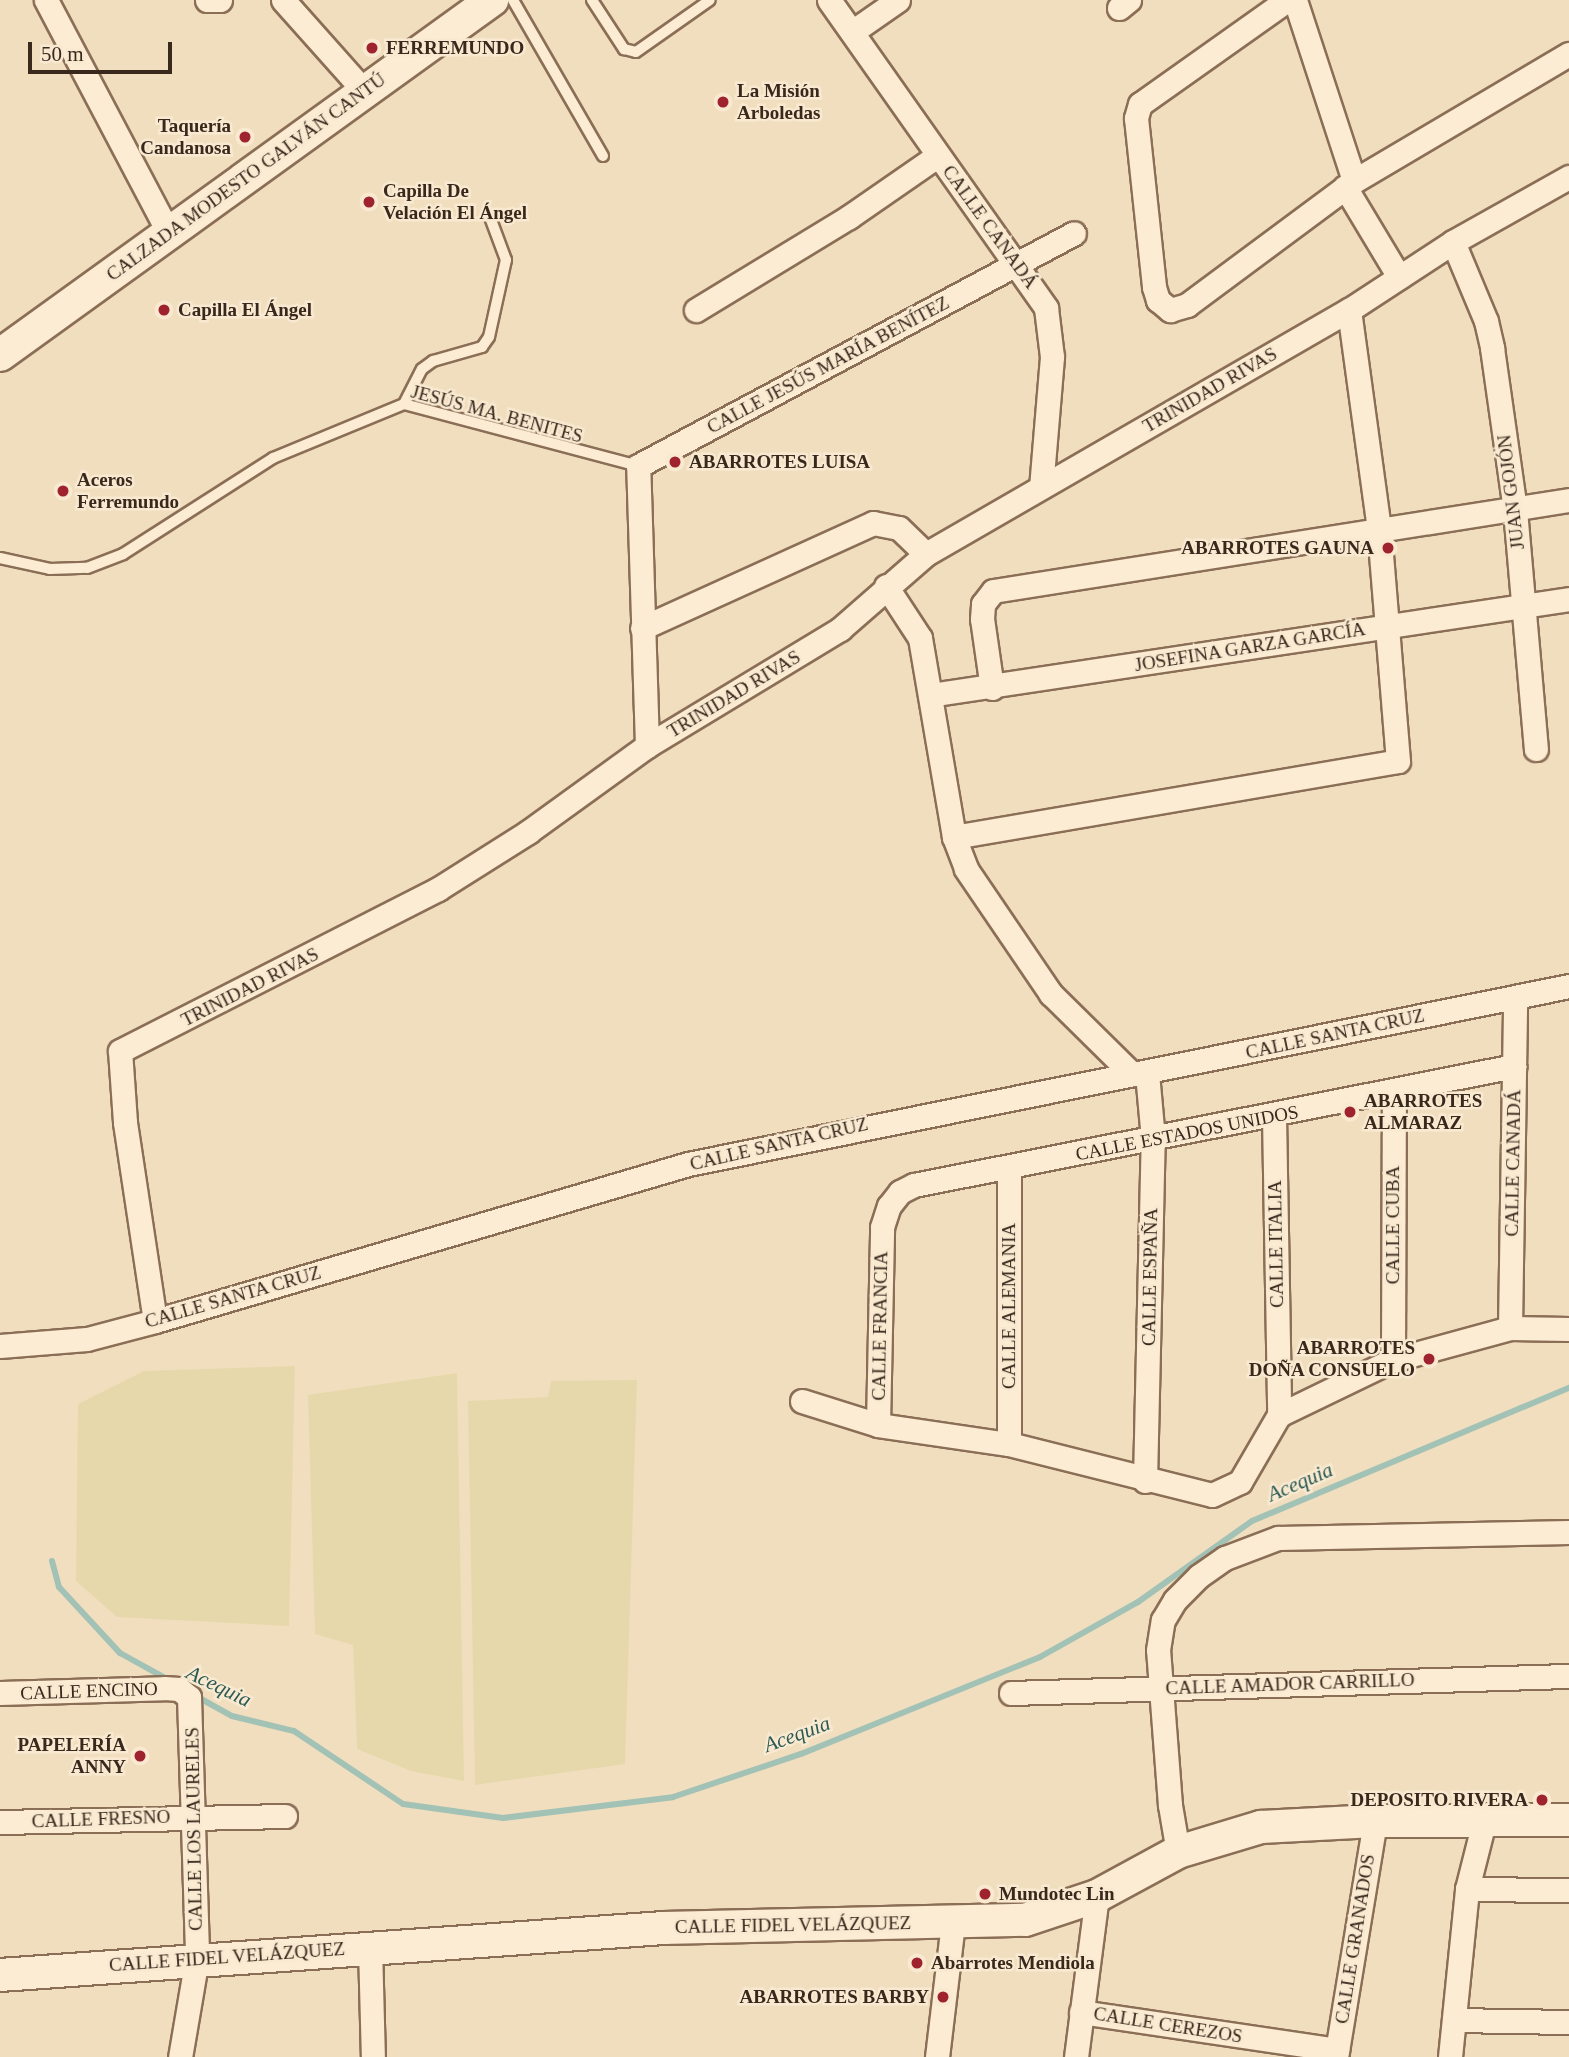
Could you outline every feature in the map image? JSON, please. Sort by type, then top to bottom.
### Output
[{"type":"street","points":[[46,0],[169,233]]},
{"type":"street","points":[[283,0],[364,91]]},
{"type":"street","name":"CALZADA MODESTO GALVÁN CANTÚ","points":[[0,355],[492,0]]},
{"type":"street","name":"CALLE CANADÁ","points":[[829,0],[937,156],[1017,261],[1046,308],[1051,328],[1041,487]]},
{"type":"street","points":[[852,32],[898,0]]},
{"type":"street","points":[[1287,0],[1140,104],[1136,118],[1158,300],[1170,310],[1186,305],[1349,184],[1569,54]]},
{"type":"street","points":[[1295,0],[1349,184],[1399,277]]},
{"type":"street","points":[[696,310],[839,223],[937,156]]},
{"type":"street","name":"TRINIDAD RIVAS","points":[[155,1321],[125,1122],[120,1051],[438,889],[528,832],[647,746],[840,629],[886,586],[926,554],[1349,310],[1453,242],[1569,177]]},
{"type":"street","name":"CALLE JESÚS MARÍA BENÍTEZ","points":[[638,466],[876,342],[1017,261],[1074,233]]},
{"type":"street","name":"JUAN GOJÓN","points":[[1453,242],[1486,321],[1515,510],[1536,749]]},
{"type":"street","points":[[954,837],[1398,761],[1379,529],[1349,310]]},
{"type":"street","points":[[638,466],[647,746]]},
{"type":"street","points":[[992,688],[982,619],[984,604],[993,591],[1569,500]]},
{"type":"street","points":[[642,628],[873,523],[899,528],[926,554]]},
{"type":"street","points":[[886,586],[920,638],[954,837],[966,869],[1021,954],[1073,1019],[1139,1073]]},
{"type":"street","name":"JOSEFINA GARZA GARCÍA","points":[[930,695],[992,688],[1385,625],[1569,599]]},
{"type":"street","name":"CALLE SANTA CRUZ","points":[[0,1346],[87,1339],[688,1164],[1569,986]]},
{"type":"street","name":"CALLE CANADÁ","points":[[1510,1328],[1515,997]]},
{"type":"street","name":"CALLE ESTADOS UNIDOS","points":[[882,1227],[889,1206],[914,1185],[1514,1066]]},
{"type":"street","name":"CALLE ESPAÑA","points":[[1139,1073],[1153,1139],[1145,1481]]},
{"type":"street","name":"CALLE CUBA","points":[[1393,1360],[1394,1091]]},
{"type":"street","name":"CALLE ITALIA","points":[[1274,1115],[1279,1415]]},
{"type":"street","name":"CALLE ALEMANIA","points":[[1009,1168],[1009,1444]]},
{"type":"street","name":"CALLE FRANCIA","points":[[878,1425],[882,1227]]},
{"type":"street","points":[[802,1401],[878,1425],[1009,1444],[1199,1494],[1227,1491],[1240,1482],[1279,1415],[1393,1360],[1510,1328],[1569,1329]]},
{"type":"street","points":[[1178,1852],[1159,1688],[1163,1620],[1175,1600],[1199,1576],[1225,1558],[1278,1538],[1569,1532]]},
{"type":"street","name":"CALLE AMADOR CARRILLO","points":[[1010,1693],[1569,1676]]},
{"type":"street","name":"CALLE ENCINO","points":[[0,1693],[179,1689]]},
{"type":"street","name":"CALLE LOS LAURELES","points":[[179,1689],[186,1692],[191,1705],[197,1958],[180,2057]]},
{"type":"street","name":"CALLE FRESNO","points":[[0,1822],[193,1815],[285,1816]]},
{"type":"street","name":"CALLE FIDEL VELÁZQUEZ","points":[[0,1975],[197,1958],[663,1928],[1025,1920],[1097,1896],[1178,1852],[1261,1827],[1375,1821],[1569,1820]]},
{"type":"street","name":"CALLE GRANADOS","points":[[1337,2054],[1375,1821]]},
{"type":"street","points":[[1450,2057],[1466,1889],[1484,1822]]},
{"type":"street","points":[[1466,1889],[1569,1890]]},
{"type":"street","points":[[1076,2057],[1097,1896]]},
{"type":"street","points":[[922,2057],[937,2057],[953,1922]]},
{"type":"street","points":[[370,1946],[373,2057]]},
{"type":"street","name":"CALLE CEREZOS","points":[[1082,2012],[1337,2054]]},
{"type":"street","points":[[1454,2020],[1569,2022]]},
{"type":"lane","points":[[513,0],[603,156]]},
{"type":"lane","points":[[592,0],[624,48],[636,52],[710,0]]},
{"type":"lane","points":[[404,404],[422,369],[433,361],[482,347],[489,337],[506,260],[490,216]]},
{"type":"lane","name":"JESÚS MA. BENITES","points":[[0,558],[50,569],[87,568],[123,554],[273,458],[404,404],[638,466]]},
{"type":"shaded area","points":[[295,1366],[289,1626],[117,1617],[76,1581],[78,1404],[144,1371]]},
{"type":"shaded area","points":[[457,1373],[464,1781],[411,1771],[357,1749],[353,1645],[315,1634],[308,1395]]},
{"type":"shaded area","points":[[637,1380],[625,1764],[475,1785],[468,1401],[548,1397],[551,1381]]},
{"type":"waterway","name":"Acequia","points":[[194,1695],[232,1716],[294,1731],[403,1804],[503,1818],[673,1797],[801,1754],[1040,1657],[1138,1602],[1252,1521],[1569,1388]]},
{"type":"waterway","name":"Acequia","points":[[52,1561],[59,1587],[120,1653],[167,1679]]},
{"type":"place","name":"FERREMUNDO","points":[[372,48]]},
{"type":"place","name":"La Misión Arboledas","points":[[723,102]]},
{"type":"place","name":"Taquería Candanosa","points":[[245,137]]},
{"type":"place","name":"Capilla De Velación El Ángel","points":[[369,202]]},
{"type":"place","name":"Capilla El Ángel","points":[[164,310]]},
{"type":"place","name":"ABARROTES LUISA","points":[[675,462]]},
{"type":"place","name":"Aceros Ferremundo","points":[[63,491]]},
{"type":"place","name":"ABARROTES GAUNA","points":[[1388,548]]},
{"type":"place","name":"ABARROTES ALMARAZ","points":[[1350,1112]]},
{"type":"place","name":"ABARROTES DOÑA CONSUELO","points":[[1429,1359]]},
{"type":"place","name":"PAPELERÍA ANNY","points":[[140,1756]]},
{"type":"place","name":"DEPOSITO RIVERA","points":[[1542,1800]]},
{"type":"place","name":"Mundotec Lin","points":[[985,1894]]},
{"type":"place","name":"Abarrotes Mendiola","points":[[917,1963]]},
{"type":"place","name":"ABARROTES BARBY","points":[[943,1997]]}]
